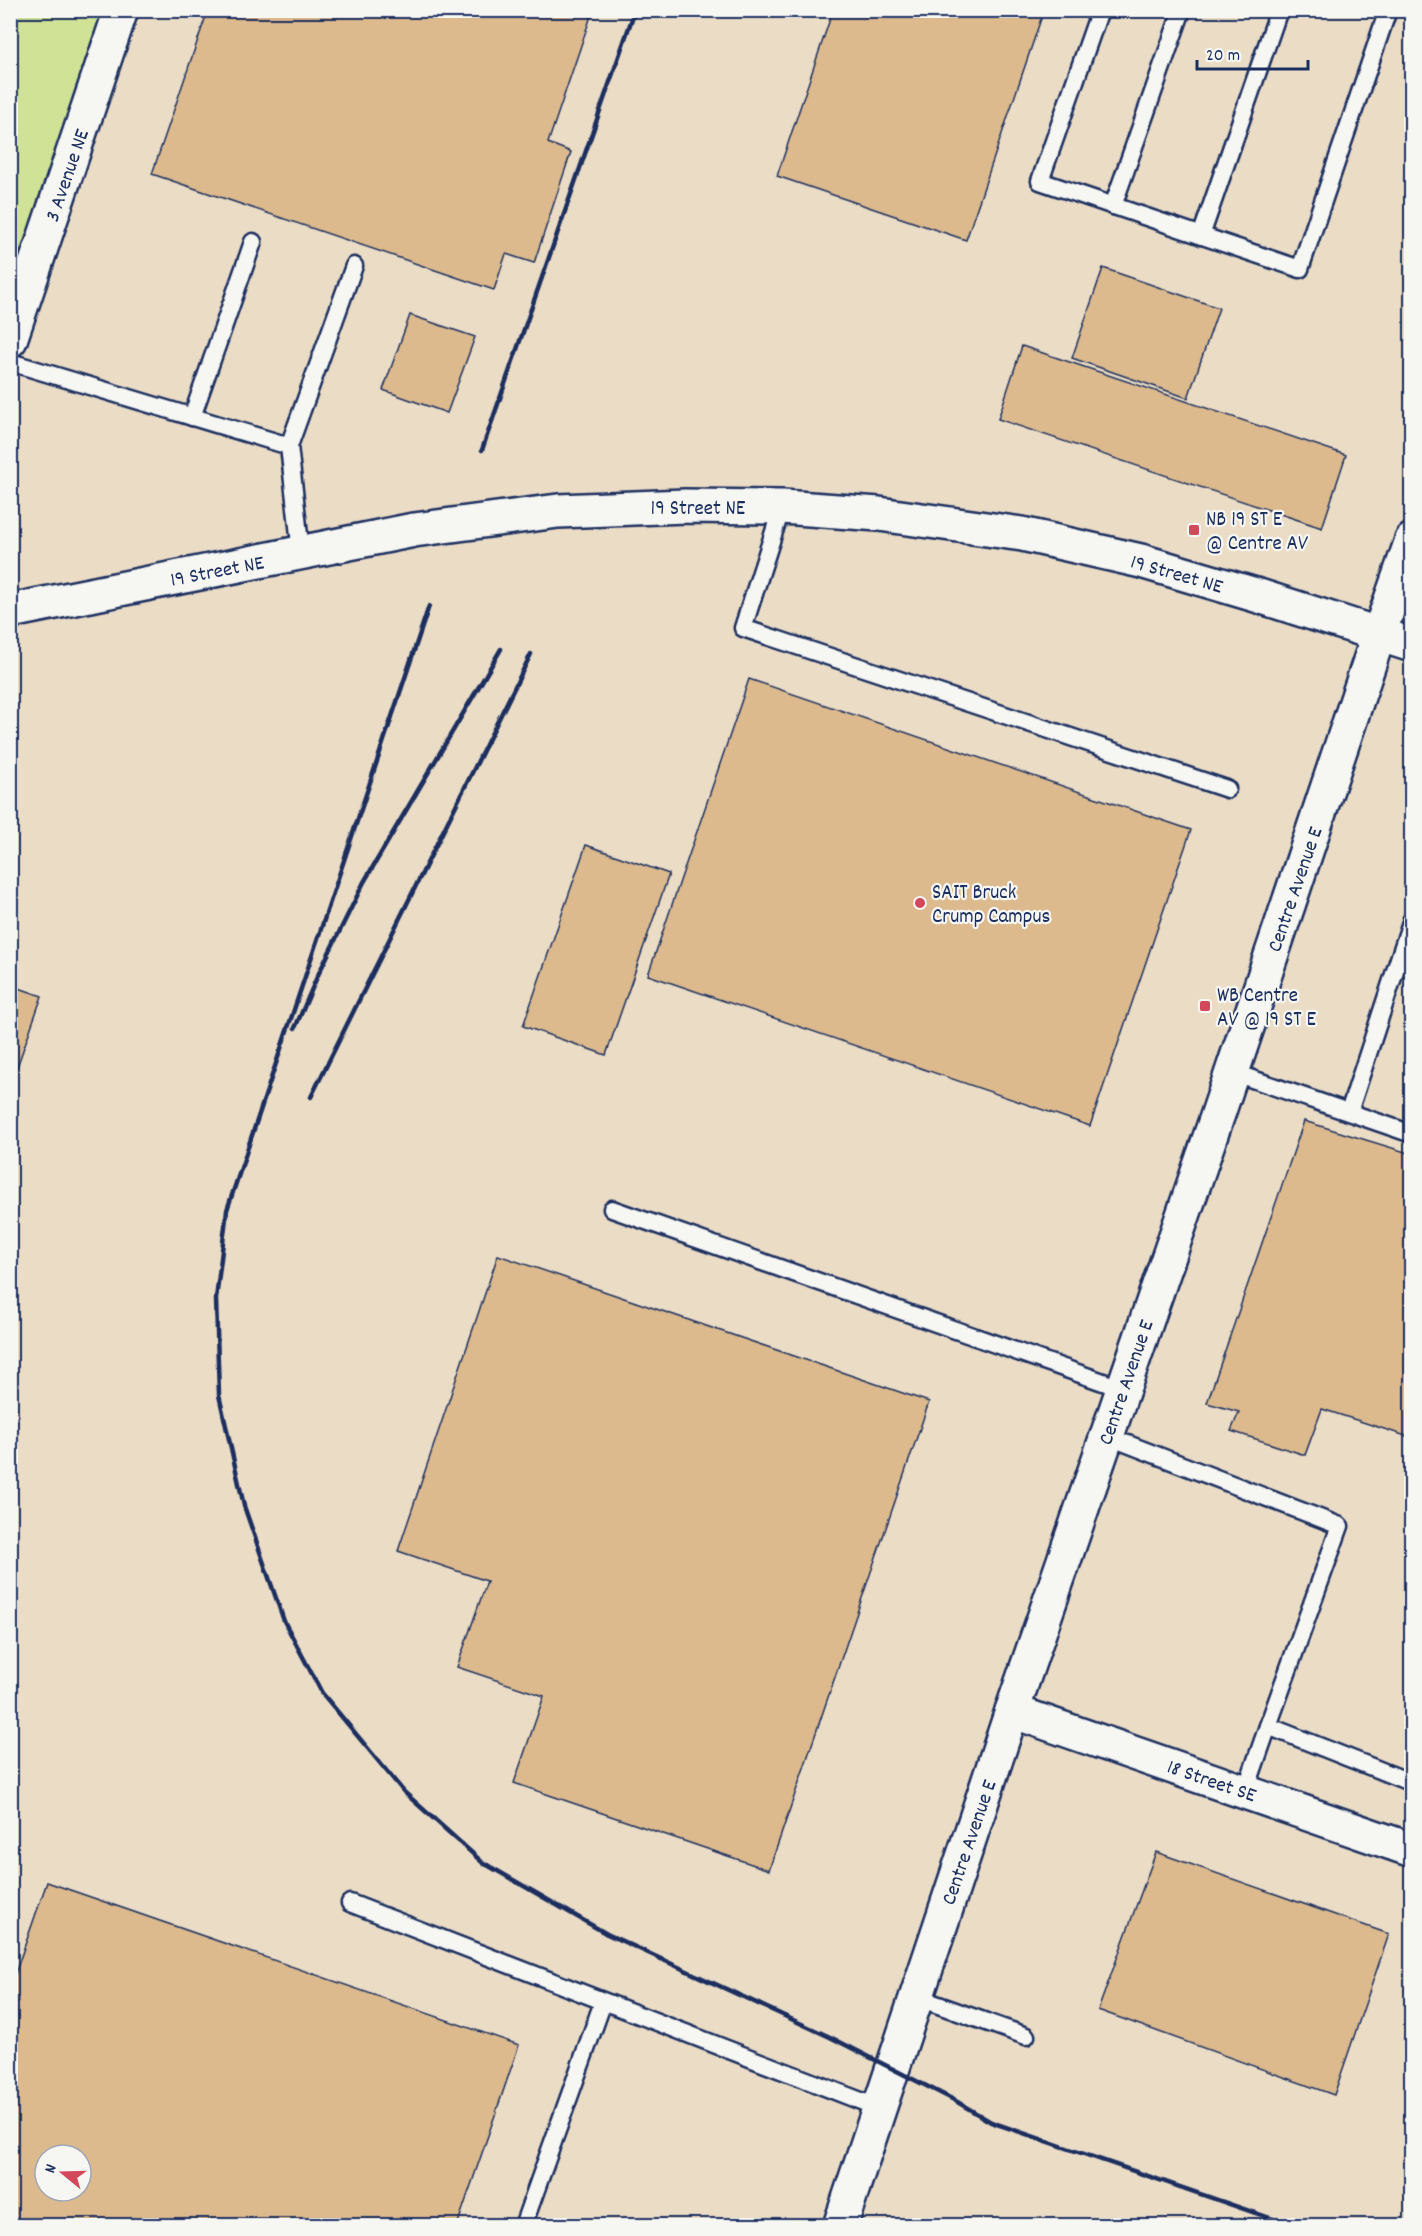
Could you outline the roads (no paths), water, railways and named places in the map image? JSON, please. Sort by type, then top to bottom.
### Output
[{"type":"street","name":"3 Avenue NE","points":[[10,340],[121,10]]},
{"type":"street","name":"19 Street NE","points":[[10,611],[414,530],[558,511],[685,506],[782,507],[879,514],[1022,534],[1141,561],[1412,645]]},
{"type":"street","name":"Centre Avenue E","points":[[840,2226],[1012,1711],[1412,540]]},
{"type":"street","name":"18 Street SE","points":[[1012,1711],[1412,1850]]},
{"type":"lane","points":[[1100,10],[1040,181],[1300,269],[1388,10]]},
{"type":"lane","points":[[1113,206],[1182,10]]},
{"type":"lane","points":[[1201,236],[1279,10]]},
{"type":"lane","points":[[192,417],[253,242]]},
{"type":"lane","points":[[301,553],[289,446],[354,266]]},
{"type":"lane","points":[[10,362],[289,446]]},
{"type":"lane","points":[[782,507],[743,628],[1227,789]]},
{"type":"lane","points":[[1349,1112],[1412,919]]},
{"type":"lane","points":[[1232,1072],[1412,1134]]},
{"type":"lane","points":[[612,1209],[1123,1389]]},
{"type":"lane","points":[[1107,1436],[1340,1526],[1245,1792]]},
{"type":"lane","points":[[1268,1726],[1412,1783]]},
{"type":"lane","points":[[350,1903],[879,2108]]},
{"type":"lane","points":[[916,1996],[1026,2036]]},
{"type":"lane","points":[[523,2226],[603,2001]]},
{"type":"railway","points":[[482,450],[635,10]]},
{"type":"railway","points":[[429,606],[227,1210],[216,1299],[219,1395],[244,1506],[284,1621],[322,1693],[404,1792],[482,1862],[607,1934],[830,2037],[954,2100],[991,2122],[1293,2226]]},
{"type":"railway","points":[[295,1028],[317,977],[364,882],[501,649]]},
{"type":"railway","points":[[311,1097],[531,654]]},
{"type":"place","name":"NB 19 ST E @ Centre AV","points":[[1194,530]]},
{"type":"place","name":"SAIT Bruck Crump Campus","points":[[920,903]]},
{"type":"place","name":"WB Centre AV @ 19 ST E","points":[[1205,1006]]}]
